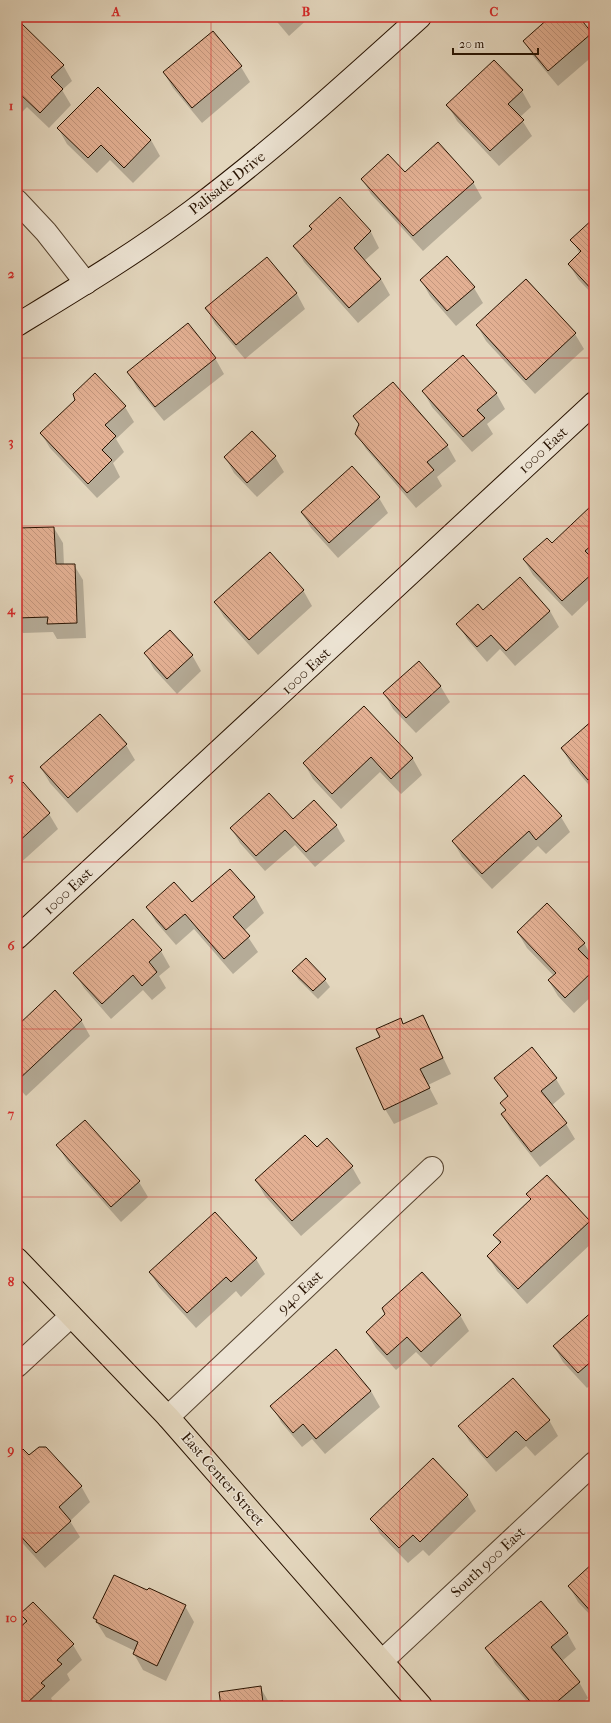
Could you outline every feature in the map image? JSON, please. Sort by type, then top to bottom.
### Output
[{"type":"main road","name":"East Center Street","points":[[17,1259],[168,1417],[421,1706]]},
{"type":"street","name":"Palisade Drive","points":[[17,325],[86,283],[148,242],[227,184],[341,89],[420,17]]},
{"type":"street","points":[[17,201],[46,232],[86,283]]},
{"type":"street","name":"1000 East","points":[[17,938],[594,403]]},
{"type":"street","name":"940 East","points":[[168,1417],[432,1168]]},
{"type":"street","points":[[17,1366],[71,1316]]},
{"type":"street","name":"South 900 East","points":[[382,1661],[594,1463]]},
{"type":"building","points":[[550,17],[579,17],[592,33],[548,71],[523,41]]},
{"type":"building","points":[[20,22],[64,65],[51,77],[63,89],[40,113],[18,92],[17,93],[17,25]]},
{"type":"building","points":[[213,31],[242,66],[192,108],[163,72]]},
{"type":"building","points":[[494,60],[523,90],[508,104],[524,120],[490,151],[446,105]]},
{"type":"building","points":[[98,87],[151,140],[124,168],[101,145],[88,158],[57,128]]},
{"type":"building","points":[[438,142],[474,182],[413,236],[361,179],[388,154],[405,172]]},
{"type":"building","points":[[340,197],[371,231],[354,248],[381,279],[349,308],[293,246],[312,229],[309,226]]},
{"type":"building","points":[[594,218],[594,292],[568,264],[581,251],[570,240]]},
{"type":"building","points":[[447,256],[475,287],[447,311],[420,280]]},
{"type":"building","points":[[267,257],[297,293],[236,345],[205,308]]},
{"type":"building","points":[[526,279],[576,333],[526,380],[476,325]]},
{"type":"building","points":[[188,323],[216,358],[155,407],[127,372]]},
{"type":"building","points":[[463,355],[497,393],[477,410],[485,418],[463,437],[422,391]]},
{"type":"building","points":[[95,373],[126,406],[105,425],[116,436],[102,450],[112,460],[88,484],[40,433],[75,400],[73,394]]},
{"type":"building","points":[[393,382],[448,445],[427,462],[434,470],[407,493],[355,434],[359,424],[353,416]]},
{"type":"building","points":[[252,431],[276,456],[247,483],[224,457]]},
{"type":"building","points":[[352,466],[380,497],[329,543],[301,512]]},
{"type":"building","points":[[592,505],[594,507],[594,543],[585,551],[594,560],[594,572],[562,601],[523,559],[547,538],[552,543]]},
{"type":"building","points":[[54,527],[56,564],[75,564],[77,623],[47,624],[48,617],[17,618],[17,528]]},
{"type":"building","points":[[270,552],[304,590],[249,640],[214,602]]},
{"type":"building","points":[[520,577],[550,611],[506,651],[491,635],[477,647],[456,624],[478,604],[483,610]]},
{"type":"building","points":[[170,630],[193,655],[167,679],[144,653]]},
{"type":"building","points":[[419,661],[441,686],[406,718],[383,693]]},
{"type":"building","points":[[364,706],[413,758],[391,779],[371,757],[332,794],[303,763]]},
{"type":"building","points":[[100,714],[127,744],[68,798],[40,767]]},
{"type":"building","points":[[594,719],[594,774],[588,780],[561,748]]},
{"type":"building","points":[[524,775],[562,816],[536,840],[529,831],[482,874],[452,841]]},
{"type":"building","points":[[23,782],[50,813],[17,843],[17,788]]},
{"type":"building","points":[[269,793],[293,819],[314,800],[337,825],[306,852],[285,830],[256,856],[230,828]]},
{"type":"building","points":[[230,869],[255,897],[233,917],[250,936],[224,959],[185,914],[166,930],[146,907],[174,882],[192,902]]},
{"type":"building","points":[[547,903],[585,943],[578,949],[594,965],[594,970],[565,998],[548,980],[556,973],[517,932]]},
{"type":"building","points":[[133,919],[162,950],[149,962],[157,972],[142,986],[133,975],[102,1004],[73,973]]},
{"type":"building","points":[[306,958],[326,979],[313,991],[292,971]]},
{"type":"building","points":[[55,990],[82,1020],[17,1081],[17,1026]]},
{"type":"building","points":[[423,1015],[443,1058],[420,1069],[430,1088],[384,1110],[356,1048],[380,1037],[376,1029],[401,1018],[403,1024]]},
{"type":"building","points":[[532,1047],[557,1078],[541,1091],[567,1123],[531,1152],[501,1114],[506,1110],[500,1103],[508,1096],[494,1078]]},
{"type":"building","points":[[85,1120],[140,1181],[111,1207],[56,1145]]},
{"type":"building","points":[[305,1135],[317,1147],[327,1138],[353,1166],[292,1221],[255,1180]]},
{"type":"building","points":[[547,1175],[590,1221],[518,1289],[487,1256],[501,1242],[493,1235],[531,1199],[526,1194]]},
{"type":"building","points":[[215,1212],[257,1258],[231,1282],[226,1277],[187,1313],[149,1272]]},
{"type":"building","points":[[422,1272],[461,1315],[421,1352],[407,1337],[387,1355],[366,1332],[385,1314],[382,1308]]},
{"type":"building","points":[[594,1310],[594,1359],[578,1373],[553,1346]]},
{"type":"building","points":[[336,1349],[371,1391],[316,1439],[303,1424],[293,1433],[270,1406]]},
{"type":"building","points":[[513,1378],[550,1420],[526,1441],[516,1431],[487,1458],[458,1426]]},
{"type":"building","points":[[39,1447],[46,1447],[82,1486],[59,1507],[71,1521],[36,1553],[17,1532],[17,1455],[23,1449],[29,1455]]},
{"type":"building","points":[[433,1458],[468,1495],[420,1542],[413,1535],[399,1548],[370,1519]]},
{"type":"building","points":[[594,1562],[594,1615],[568,1586]]},
{"type":"building","points":[[114,1575],[147,1590],[149,1588],[186,1605],[157,1666],[133,1654],[138,1642],[96,1622],[97,1620],[93,1618]]},
{"type":"building","points":[[541,1601],[568,1633],[551,1647],[580,1682],[552,1706],[534,1706],[485,1648]]},
{"type":"building","points":[[33,1602],[74,1644],[57,1660],[62,1664],[41,1683],[45,1686],[24,1706],[20,1704],[17,1706],[17,1630],[27,1621],[20,1614]]},
{"type":"building","points":[[261,1686],[263,1703],[283,1701],[284,1706],[221,1706],[219,1692]]}]
